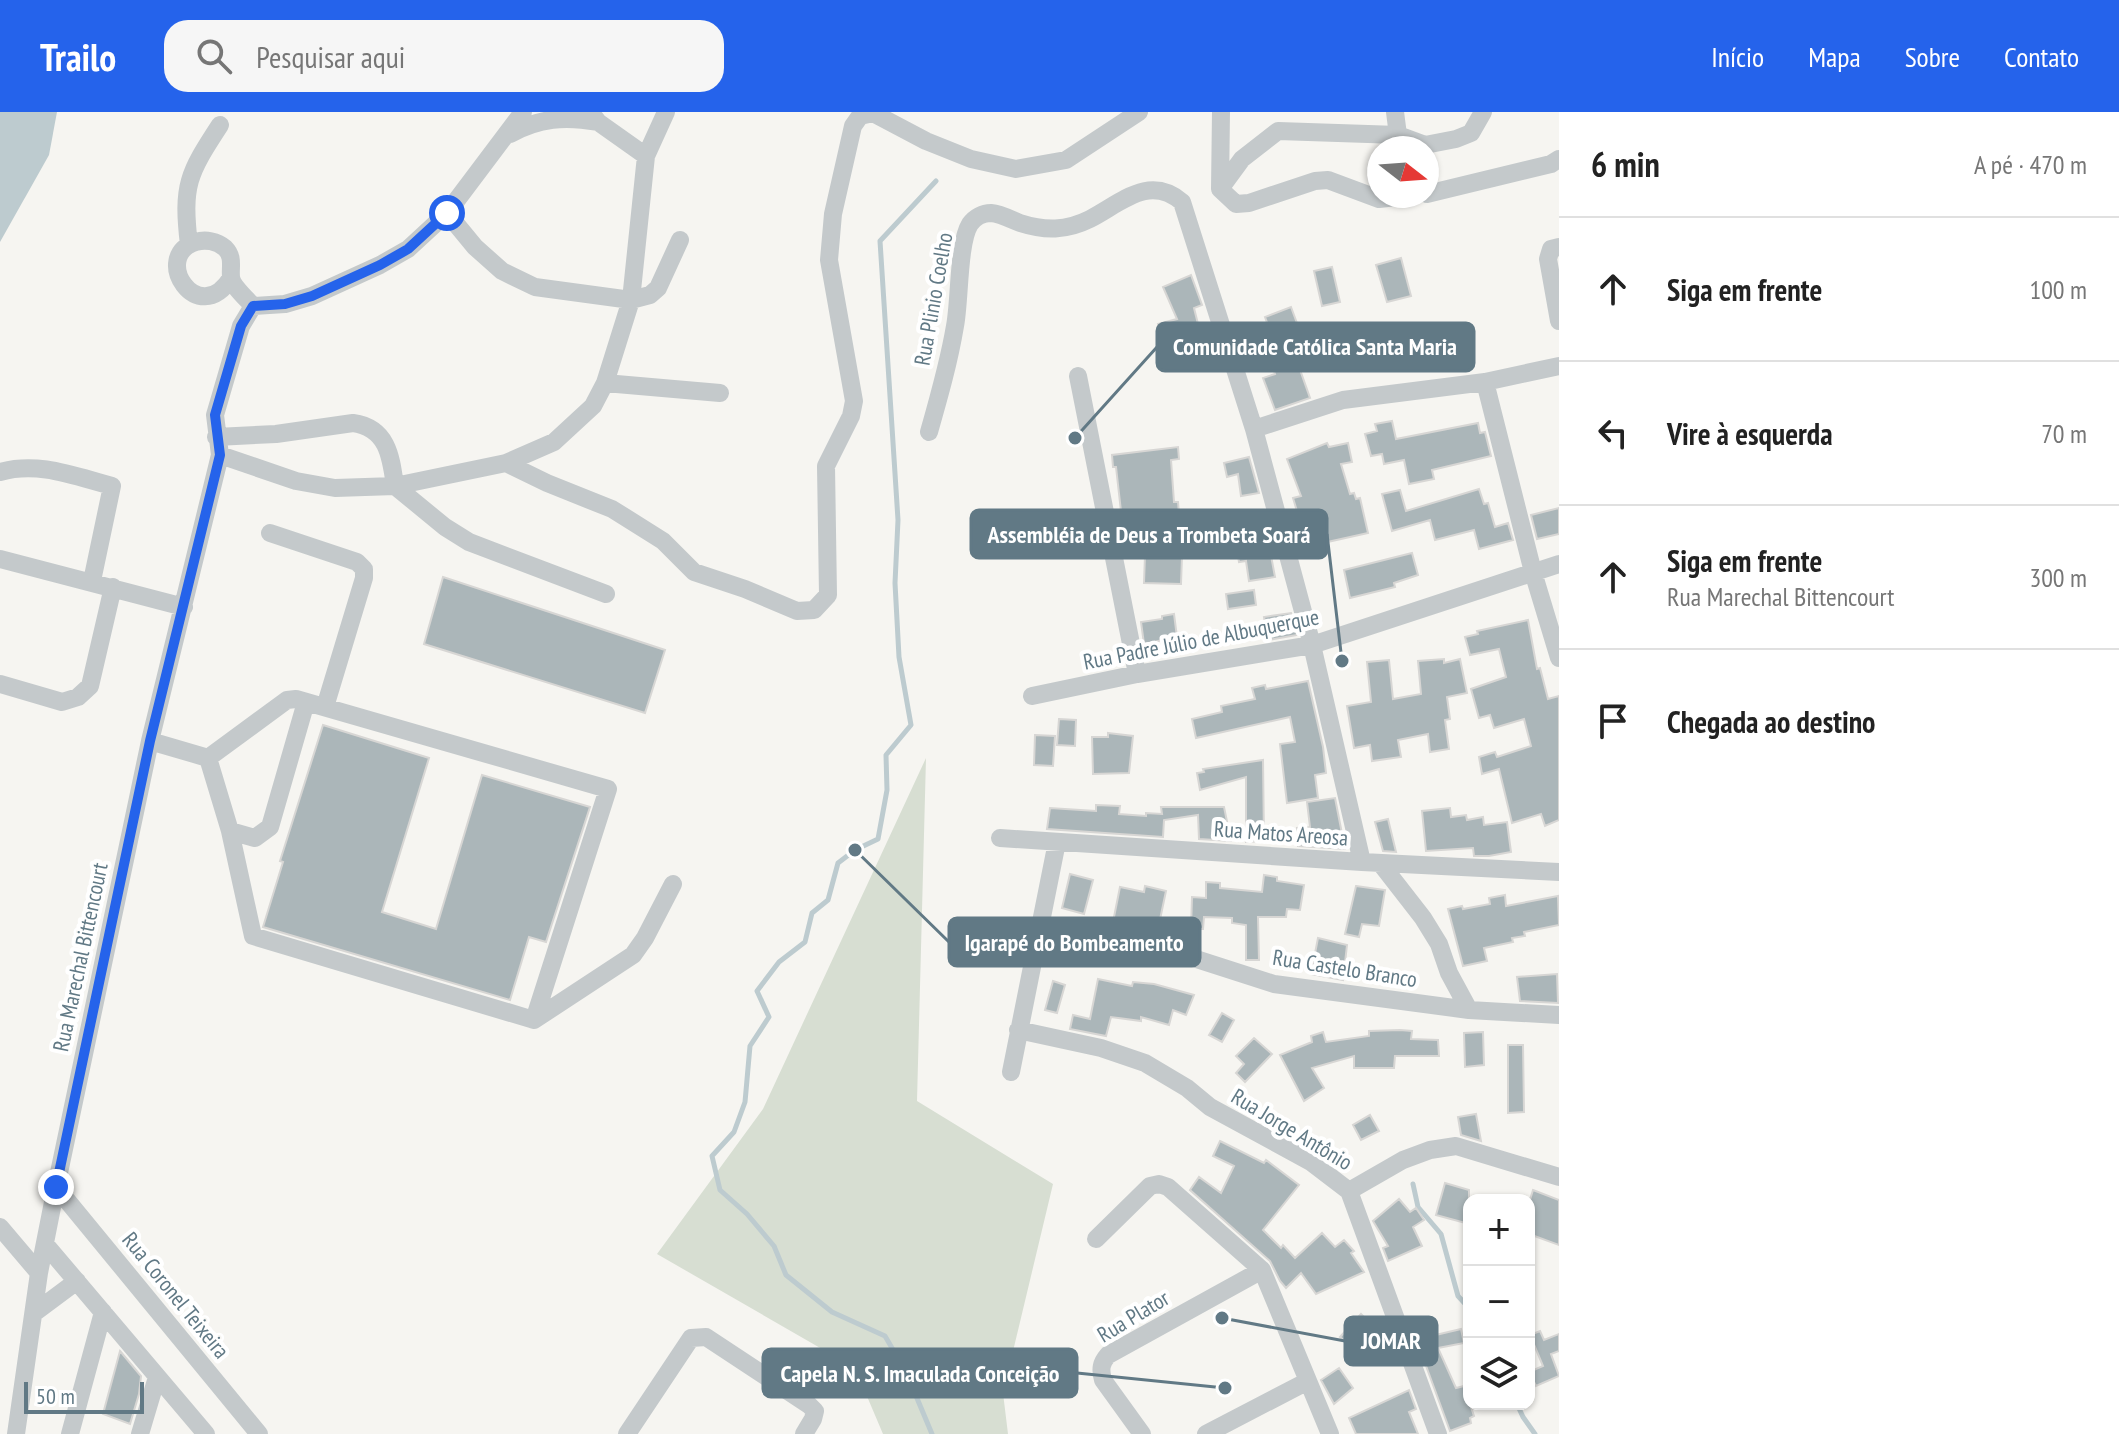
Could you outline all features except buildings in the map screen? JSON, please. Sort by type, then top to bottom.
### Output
[{"type":"street","points":[[231,278],[253,306],[285,304],[312,296],[380,265],[408,249],[447,213],[523,112]]},
{"type":"street","points":[[218,446],[296,481],[335,488],[395,486],[506,463],[554,442],[593,406],[605,383],[631,300],[646,156],[666,112]]},
{"type":"street","points":[[506,463],[612,509],[663,541],[694,572],[797,611],[814,610],[828,595],[826,466],[851,416],[854,401],[829,260],[833,214],[853,126],[860,116],[873,113],[937,146],[971,159],[1016,169],[1066,160],[1139,112]]},
{"type":"street","points":[[1221,112],[1220,189],[1236,204],[1328,180],[1367,195]]},
{"type":"street","points":[[1395,112],[1398,135]]},
{"type":"street","points":[[1220,189],[1242,159],[1278,131],[1398,135],[1425,145],[1471,133],[1483,112]]},
{"type":"street","points":[[507,135],[541,120],[594,117],[646,156]]},
{"type":"street","points":[[189,245],[185,195],[189,177],[220,125]]},
{"type":"street","points":[[1439,191],[1551,164],[1559,159]]},
{"type":"street","name":"Rua Plinio Coelho","points":[[929,432],[951,351],[965,237],[970,224],[978,216],[989,213],[1039,228],[1058,230],[1077,225],[1135,194],[1153,189],[1170,192],[1182,202],[1254,429],[1312,645],[1362,862]]},
{"type":"street","points":[[447,213],[475,247],[502,271],[535,287],[631,300],[641,299],[658,288],[680,240]]},
{"type":"street","points":[[211,240],[225,248],[231,258],[231,278],[225,288],[214,295],[198,296],[186,290],[178,278],[181,253],[197,241],[211,240]]},
{"type":"street","points":[[1559,247],[1551,249],[1548,259],[1559,321]]},
{"type":"street","name":"Rua Marechal Bittencourt","points":[[16,1434],[39,1273],[56,1187],[150,741],[211,493],[218,446],[215,415],[241,326],[253,306]]},
{"type":"street","points":[[1254,429],[1343,400],[1485,382],[1559,366]]},
{"type":"street","points":[[1078,376],[1137,674]]},
{"type":"street","points":[[1485,382],[1533,572],[1559,658]]},
{"type":"street","points":[[605,383],[720,393]]},
{"type":"street","points":[[218,446],[276,434],[363,424],[375,429],[384,439],[395,486],[445,527],[469,542],[606,594]]},
{"type":"street","points":[[0,472],[19,467],[45,468],[112,486],[92,581]]},
{"type":"street","points":[[230,831],[255,838],[270,827],[364,578],[364,569],[357,562],[270,533]]},
{"type":"street","points":[[0,559],[184,607]]},
{"type":"street","name":"Rua Padre Júlio de Albuquerque","points":[[1032,696],[1137,674],[1312,645],[1559,564]]},
{"type":"street","points":[[0,684],[62,702],[78,697],[90,686],[113,587]]},
{"type":"street","points":[[208,758],[287,700],[316,704],[608,789],[534,1020]]},
{"type":"street","points":[[150,741],[208,758]]},
{"type":"street","points":[[208,758],[230,831],[253,936],[534,1020],[633,955],[673,884]]},
{"type":"street","name":"Rua Matos Areosa","points":[[1000,838],[1381,864],[1559,872]]},
{"type":"street","points":[[1011,1072],[1057,842]]},
{"type":"street","points":[[1381,864],[1439,944],[1449,973],[1469,1010]]},
{"type":"street","name":"Rua Castelo Branco","points":[[1035,950],[1131,938],[1274,984],[1469,1010],[1559,1015]]},
{"type":"street","name":"Rua Jorge Antônio","points":[[1018,1030],[1101,1048],[1145,1063],[1187,1088],[1210,1107],[1311,1162],[1349,1191],[1438,1434]]},
{"type":"street","points":[[1349,1191],[1403,1160],[1430,1150],[1456,1146],[1559,1177]]},
{"type":"street","points":[[1096,1239],[1150,1186],[1159,1184],[1168,1187],[1262,1270],[1330,1434]]},
{"type":"street","name":"Rua Coronel Teixeira","points":[[56,1187],[259,1434]]},
{"type":"street","points":[[0,1227],[39,1273]]},
{"type":"street","points":[[45,1244],[206,1434]]},
{"type":"street","name":"Rua Plator","points":[[1142,1434],[1103,1380],[1102,1362],[1108,1355],[1262,1270]]},
{"type":"street","points":[[34,1313],[77,1281]]},
{"type":"street","points":[[70,1434],[103,1312]]},
{"type":"street","points":[[627,1434],[691,1338],[706,1337],[809,1405],[815,1411],[804,1434]]},
{"type":"street","points":[[140,1434],[157,1377]]},
{"type":"street","points":[[1206,1434],[1308,1381]]},
{"type":"shaded area","points":[[0,112],[57,112],[49,155],[0,242]]},
{"type":"shaded area","points":[[926,758],[917,1101],[1053,1184],[1003,1393],[1008,1434],[883,1434],[855,1368],[657,1254],[763,1109]]},
{"type":"waterway","points":[[932,1434],[906,1372],[885,1336],[832,1312],[786,1275],[774,1246],[747,1214],[720,1190],[712,1156],[734,1132],[745,1102],[750,1046],[769,1017],[757,991],[779,962],[805,942],[812,913],[828,900],[838,863],[855,850],[878,839],[887,790],[886,755],[911,725],[899,657],[895,583],[898,520],[880,241],[936,181]]},
{"type":"waterway","points":[[1413,1184],[1418,1207],[1441,1234],[1458,1296],[1463,1301]]},
{"type":"waterway","points":[[1520,1410],[1535,1434]]},
{"type":"place","name":"Comunidade Católica Santa Maria","points":[[1075,438]]},
{"type":"place","name":"Assembléia de Deus a Trombeta Soará","points":[[1342,661]]},
{"type":"place","name":"Igarapé do Bombeamento","points":[[855,850]]},
{"type":"place","name":"JOMAR","points":[[1222,1318]]},
{"type":"place","name":"Capela N. S. Imaculada Conceição","points":[[1225,1388]]},
{"type":"route","points":[[56,1187],[150,741],[220,455],[215,415],[241,326],[253,306],[285,304],[312,296],[380,265],[408,249],[447,213]]}]
